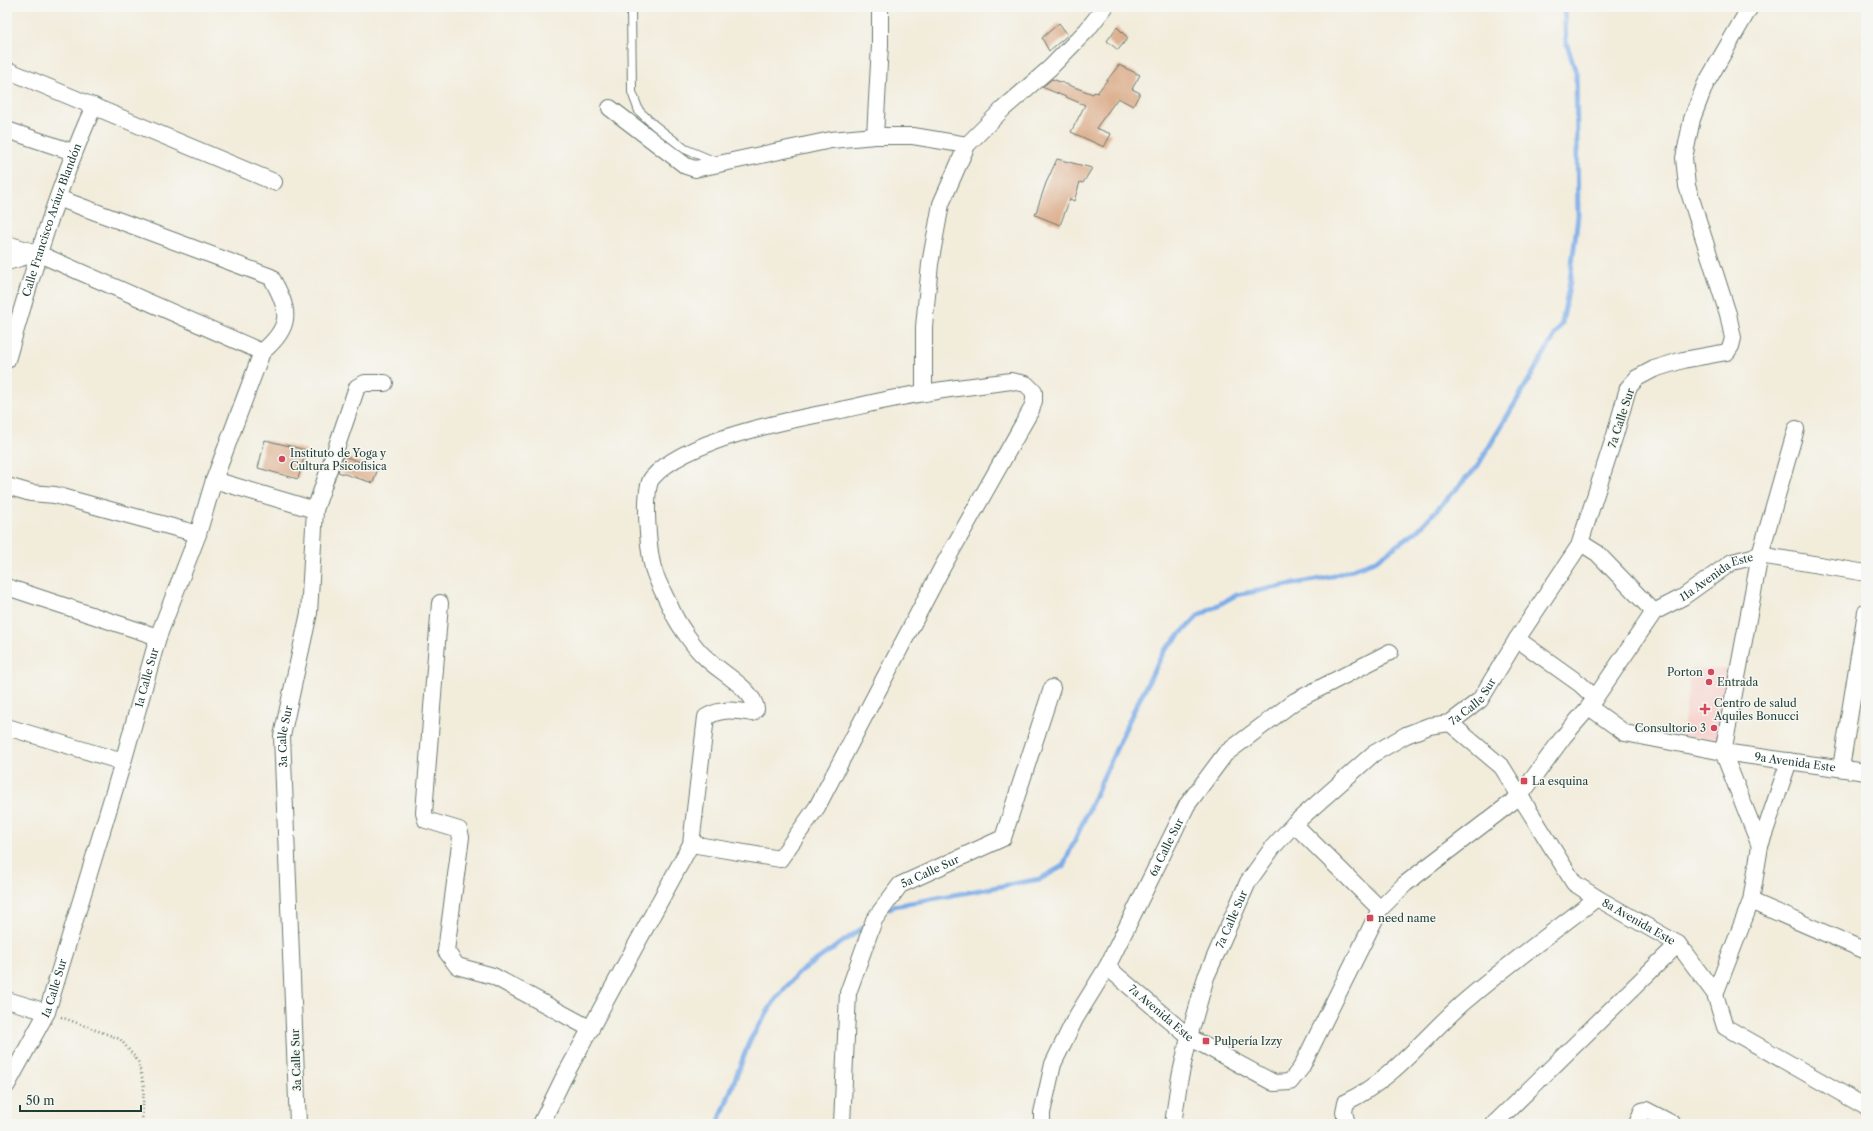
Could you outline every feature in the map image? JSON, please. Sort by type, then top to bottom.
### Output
[{"type":"street","points":[[875,136],[880,45],[880,7]]},
{"type":"street","points":[[924,393],[924,327],[930,264],[941,204],[967,145],[1087,30],[1105,7]]},
{"type":"street","name":"7a Calle Sur","points":[[1173,1124],[1179,1082],[1189,1037],[1206,977],[1248,882],[1273,847],[1294,824],[1373,754],[1406,735],[1428,726],[1450,724],[1480,700],[1516,639],[1580,543],[1616,434],[1628,388],[1637,378],[1654,368],[1683,360],[1727,352],[1731,346],[1733,338],[1728,314],[1687,186],[1684,158],[1692,119],[1705,85],[1750,7]]},
{"type":"street","points":[[7,70],[274,182]]},
{"type":"street","name":"Calle Francisco Aráuz Blandón","points":[[7,360],[37,253],[58,198],[73,152],[94,106]]},
{"type":"street","points":[[610,108],[686,166],[701,169],[831,140],[875,136],[913,136],[967,145]]},
{"type":"street","points":[[7,130],[73,152]]},
{"type":"street","name":"1a Calle Sur","points":[[7,1085],[47,1012],[123,762],[158,637],[198,534],[214,480],[262,352],[275,341],[282,330],[286,316],[283,297],[271,277],[58,198]]},
{"type":"street","points":[[7,244],[37,253],[262,352]]},
{"type":"street","points":[[7,262],[37,253]]},
{"type":"street","points":[[541,1124],[562,1079],[591,1029],[691,844],[706,716],[716,711],[731,710],[752,712],[756,709],[755,703],[749,694],[704,657],[676,618],[654,571],[648,532],[647,500],[651,479],[669,464],[699,447],[788,420],[924,393],[1012,381],[1026,384],[1034,392],[1034,401],[943,566],[817,807],[780,859],[691,844]]},
{"type":"street","name":"3a Calle Sur","points":[[298,1124],[282,736],[309,613],[316,510],[357,388],[365,383],[385,383]]},
{"type":"street","points":[[1760,846],[1723,752],[1760,555],[1796,429]]},
{"type":"street","points":[[214,480],[316,510]]},
{"type":"street","points":[[7,486],[31,493],[55,495],[198,534]]},
{"type":"street","points":[[1580,543],[1597,553],[1650,617]]},
{"type":"street","name":"11a Avenida Este","points":[[1650,617],[1682,597],[1732,562],[1760,555],[1866,573]]},
{"type":"street","points":[[7,588],[158,637]]},
{"type":"street","points":[[440,603],[424,813],[426,820],[459,830],[461,837],[446,951],[457,966],[493,976],[591,1029]]},
{"type":"street","points":[[1841,768],[1866,612]]},
{"type":"street","name":"7a Avenida Este","points":[[1107,967],[1189,1037],[1274,1083],[1290,1082],[1301,1068],[1380,909],[1405,884],[1520,796],[1564,736],[1592,703],[1650,617]]},
{"type":"street","name":"9a Avenida Este","points":[[1516,639],[1580,684],[1592,703],[1625,733],[1723,752],[1866,772]]},
{"type":"street","name":"6a Calle Sur","points":[[1042,1124],[1042,1113],[1053,1064],[1075,1020],[1107,967],[1187,805],[1225,754],[1295,701],[1390,652]]},
{"type":"street","name":"5a Calle Sur","points":[[842,1124],[848,993],[874,920],[900,885],[1003,838],[1052,688]]},
{"type":"street","name":"8a Avenida Este","points":[[1450,724],[1502,767],[1574,883],[1596,898],[1678,944],[1715,994],[1724,1027],[1866,1107]]},
{"type":"street","points":[[7,727],[123,762]]},
{"type":"street","points":[[1715,994],[1751,901],[1760,846],[1789,761]]},
{"type":"street","points":[[1294,824],[1380,909]]},
{"type":"street","points":[[1347,1124],[1344,1112],[1346,1102],[1358,1097],[1402,1062],[1464,1002],[1596,898]]},
{"type":"street","points":[[1751,901],[1866,952]]},
{"type":"street","points":[[1494,1124],[1678,944]]},
{"type":"street","points":[[7,1000],[47,1012]]},
{"type":"street","points":[[1637,1124],[1642,1111],[1646,1110],[1673,1124]]},
{"type":"lane","points":[[631,7],[632,92],[639,111],[684,149],[721,164]]},
{"type":"path","points":[[47,1012],[120,1038],[138,1060],[144,1086],[142,1124]]},
{"type":"shaded area","name":"Centro de salud Aquiles Bonucci","points":[[1691,669],[1731,669],[1719,738],[1682,736]]},
{"type":"building","points":[[1059,23],[1068,35],[1049,51],[1042,38]]},
{"type":"building","points":[[1117,27],[1128,38],[1118,50],[1107,41]]},
{"type":"building","points":[[1119,65],[1140,75],[1132,89],[1140,93],[1133,106],[1118,98],[1096,128],[1111,134],[1104,147],[1071,132],[1085,105],[1042,87],[1052,79],[1093,94],[1094,92],[1097,93]]},
{"type":"building","points":[[1057,159],[1092,168],[1083,183],[1080,182],[1074,201],[1070,199],[1060,225],[1035,215],[1046,183]]},
{"type":"building","name":"Instituto de Yoga y Cultura Psicofisica","points":[[265,440],[306,450],[298,479],[258,468]]},
{"type":"building","points":[[343,456],[378,468],[373,483],[338,472]]},
{"type":"waterway","points":[[890,909],[894,906],[1040,879],[1063,866],[1132,714],[1164,651],[1198,616],[1236,595],[1331,577],[1375,561],[1417,531],[1477,467],[1562,323],[1570,281],[1578,216],[1576,72],[1566,42],[1564,7]]},
{"type":"waterway","points":[[718,1124],[750,1040],[773,1003],[798,973],[867,925]]},
{"type":"place","name":"Instituto de Yoga y Cultura Psicofisica","points":[[282,459]]},
{"type":"place","name":"Porton","points":[[1711,672]]},
{"type":"place","name":"Entrada","points":[[1709,682]]},
{"type":"place","name":"Centro de salud Aquiles Bonucci","points":[[1705,709]]},
{"type":"place","name":"Consultorio 3","points":[[1714,728]]},
{"type":"place","name":"La esquina","points":[[1524,781]]},
{"type":"place","name":"need name","points":[[1370,918]]},
{"type":"place","name":"Pulpería Izzy","points":[[1206,1041]]}]
